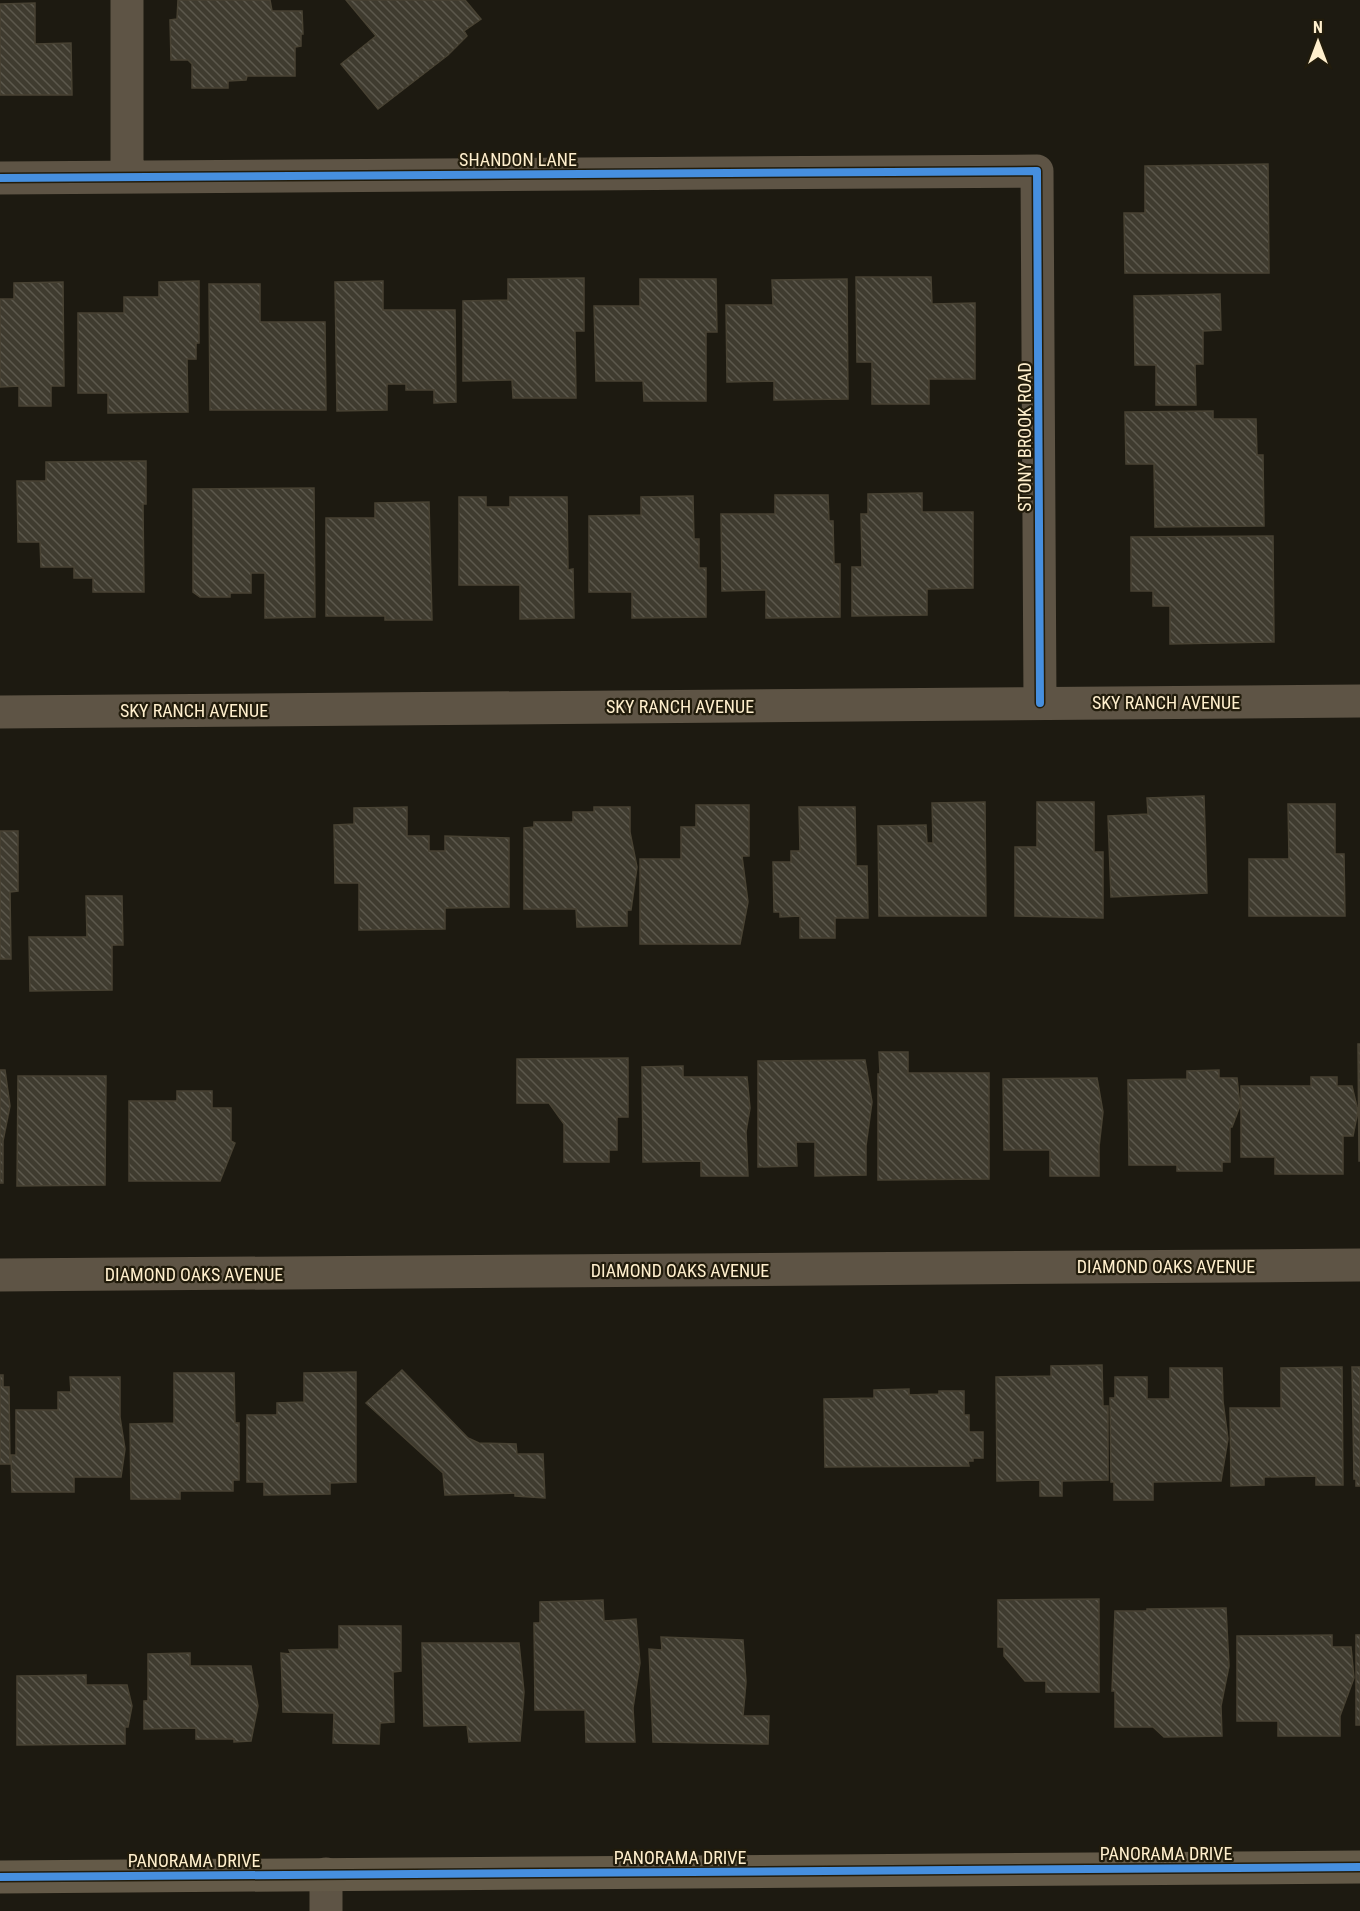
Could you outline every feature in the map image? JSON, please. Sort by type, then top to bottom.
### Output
[{"type":"street","points":[[127,0],[127,177]]},
{"type":"street","name":"SHANDON LANE","points":[[0,178],[1037,171]]},
{"type":"street","name":"STONY BROOK ROAD","points":[[1037,171],[1040,703]]},
{"type":"street","name":"SKY RANCH AVENUE","points":[[0,712],[1360,701]]},
{"type":"street","name":"DIAMOND OAKS AVENUE","points":[[0,1275],[1360,1265]]},
{"type":"street","name":"PANORAMA DRIVE","points":[[0,1877],[1360,1867]]},
{"type":"street","points":[[326,1874],[326,1911]]},
{"type":"building","points":[[178,0],[270,0],[272,11],[302,11],[303,34],[301,34],[301,46],[295,47],[295,76],[247,76],[246,80],[228,81],[228,88],[192,88],[192,64],[188,60],[171,60],[170,20],[177,19]]},
{"type":"building","points":[[346,0],[465,0],[481,19],[464,31],[467,36],[448,55],[378,109],[341,64],[376,36]]},
{"type":"building","points":[[35,3],[35,44],[71,43],[72,95],[0,95],[0,4]]},
{"type":"building","points":[[1268,164],[1269,273],[1125,273],[1124,213],[1145,213],[1145,166]]},
{"type":"building","points":[[856,277],[931,277],[932,304],[975,303],[975,379],[929,379],[929,404],[872,404],[872,362],[857,362]]},
{"type":"building","points":[[584,278],[584,331],[575,331],[576,398],[513,398],[512,380],[463,381],[463,301],[508,300],[508,279]]},
{"type":"building","points":[[640,279],[716,279],[717,332],[706,332],[706,401],[644,401],[643,381],[596,381],[594,306],[640,306]]},
{"type":"building","points":[[847,279],[848,399],[774,400],[774,381],[727,382],[726,305],[773,305],[772,280]]},
{"type":"building","points":[[199,281],[199,343],[196,343],[196,359],[187,359],[188,412],[108,413],[108,393],[78,393],[78,313],[124,313],[124,297],[159,297],[159,282]]},
{"type":"building","points":[[383,281],[383,310],[455,310],[456,402],[434,403],[434,390],[406,390],[406,384],[387,384],[387,410],[337,411],[335,282]]},
{"type":"building","points":[[63,282],[64,386],[51,386],[51,406],[19,406],[19,386],[0,387],[0,299],[14,299],[14,283]]},
{"type":"building","points":[[209,284],[260,284],[260,322],[325,322],[326,410],[210,410]]},
{"type":"building","points":[[1220,294],[1221,330],[1203,331],[1203,364],[1195,364],[1196,405],[1156,405],[1156,365],[1135,365],[1134,296]]},
{"type":"building","points":[[1213,411],[1213,419],[1256,419],[1257,455],[1263,455],[1264,526],[1155,527],[1154,464],[1126,464],[1125,412]]},
{"type":"building","points":[[146,461],[146,504],[143,504],[144,592],[93,592],[93,578],[74,578],[74,567],[41,567],[40,542],[18,542],[17,481],[46,481],[46,462]]},
{"type":"building","points":[[314,488],[315,617],[265,618],[265,573],[251,573],[251,593],[230,593],[230,597],[200,597],[193,592],[193,489]]},
{"type":"building","points":[[922,493],[922,512],[973,512],[973,588],[927,589],[927,615],[852,616],[852,567],[862,567],[861,514],[868,514],[868,494]]},
{"type":"building","points":[[775,495],[828,495],[829,521],[833,521],[834,564],[840,564],[840,617],[766,618],[766,590],[722,591],[721,514],[775,514]]},
{"type":"building","points":[[693,496],[694,539],[699,539],[699,568],[706,568],[706,617],[632,618],[632,592],[589,592],[589,516],[641,515],[641,497]]},
{"type":"building","points":[[459,497],[486,497],[486,507],[510,507],[510,497],[567,497],[568,570],[573,569],[574,618],[520,619],[520,585],[459,585]]},
{"type":"building","points":[[429,502],[432,620],[385,620],[385,616],[326,616],[326,518],[375,518],[375,503]]},
{"type":"building","points":[[1273,536],[1274,642],[1170,644],[1170,606],[1153,606],[1153,591],[1131,591],[1131,537]]},
{"type":"building","points":[[1204,796],[1207,893],[1111,897],[1108,816],[1148,814],[1147,798]]},
{"type":"building","points":[[985,802],[986,916],[879,916],[878,826],[926,825],[927,843],[933,843],[932,803]]},
{"type":"building","points":[[1037,802],[1094,802],[1094,852],[1103,852],[1103,918],[1015,916],[1015,847],[1037,847]]},
{"type":"building","points":[[1288,804],[1335,804],[1335,854],[1344,854],[1345,916],[1249,916],[1249,859],[1289,859]]},
{"type":"building","points":[[696,805],[749,805],[749,856],[742,856],[748,902],[740,944],[640,944],[640,859],[681,859],[681,827],[696,827]]},
{"type":"building","points":[[407,807],[407,836],[429,836],[429,851],[445,851],[445,836],[509,838],[509,907],[445,908],[445,929],[359,930],[359,883],[335,883],[334,825],[354,824],[354,808]]},
{"type":"building","points":[[594,807],[630,807],[630,832],[637,867],[631,910],[627,910],[627,926],[577,927],[576,909],[524,909],[524,828],[534,827],[534,822],[573,822],[573,812],[594,812]]},
{"type":"building","points":[[799,807],[855,807],[856,866],[867,866],[868,918],[835,918],[835,938],[800,938],[800,916],[780,917],[780,912],[774,912],[773,862],[791,862],[791,851],[800,851]]},
{"type":"building","points":[[0,831],[18,831],[18,891],[10,892],[11,959],[0,959]]},
{"type":"building","points":[[86,896],[122,896],[123,945],[112,945],[112,990],[30,991],[29,937],[87,937]]},
{"type":"building","points":[[1358,1044],[1360,1044],[1360,1161],[1359,1161]]},
{"type":"building","points":[[879,1052],[908,1052],[908,1073],[989,1073],[989,1179],[878,1180]]},
{"type":"building","points":[[628,1058],[628,1117],[617,1117],[617,1150],[609,1150],[609,1162],[564,1162],[564,1124],[549,1103],[517,1103],[517,1059]]},
{"type":"building","points":[[865,1060],[872,1102],[866,1146],[866,1175],[815,1176],[815,1142],[796,1142],[797,1166],[758,1167],[758,1061]]},
{"type":"building","points":[[683,1066],[683,1077],[747,1077],[750,1108],[746,1132],[748,1176],[701,1176],[701,1161],[643,1162],[642,1067]]},
{"type":"building","points":[[0,1070],[5,1070],[10,1106],[3,1141],[3,1183],[0,1183]]},
{"type":"building","points":[[1219,1070],[1219,1078],[1237,1078],[1240,1106],[1232,1127],[1230,1127],[1230,1162],[1222,1162],[1222,1171],[1177,1171],[1177,1165],[1129,1165],[1128,1080],[1187,1079],[1187,1071]]},
{"type":"building","points":[[18,1076],[106,1076],[105,1185],[17,1186]]},
{"type":"building","points":[[1311,1077],[1337,1077],[1337,1086],[1352,1086],[1358,1111],[1353,1136],[1343,1136],[1343,1174],[1275,1174],[1275,1157],[1241,1157],[1241,1086],[1311,1086]]},
{"type":"building","points":[[1097,1078],[1103,1112],[1099,1147],[1099,1176],[1050,1176],[1050,1150],[1004,1150],[1003,1079]]},
{"type":"building","points":[[177,1091],[212,1091],[212,1108],[231,1108],[231,1141],[235,1143],[220,1181],[129,1181],[129,1101],[177,1101]]},
{"type":"building","points":[[1102,1365],[1103,1406],[1108,1406],[1108,1480],[1062,1481],[1062,1496],[1040,1496],[1040,1480],[997,1481],[996,1377],[1051,1376],[1051,1366]]},
{"type":"building","points":[[1342,1367],[1343,1485],[1316,1485],[1316,1476],[1264,1477],[1264,1485],[1231,1486],[1230,1408],[1281,1408],[1281,1368]]},
{"type":"building","points":[[1352,1367],[1360,1367],[1360,1486],[1356,1486],[1356,1479],[1354,1479]]},
{"type":"building","points":[[1170,1368],[1222,1368],[1228,1439],[1221,1481],[1153,1482],[1153,1500],[1114,1500],[1114,1482],[1111,1482],[1110,1398],[1115,1398],[1115,1377],[1147,1377],[1147,1399],[1170,1399]]},
{"type":"building","points":[[402,1370],[468,1438],[479,1443],[516,1444],[517,1454],[543,1454],[545,1498],[515,1496],[515,1493],[445,1495],[443,1473],[366,1403]]},
{"type":"building","points":[[356,1372],[356,1482],[330,1483],[330,1494],[264,1495],[264,1482],[247,1482],[247,1415],[277,1415],[277,1403],[304,1402],[304,1373]]},
{"type":"building","points":[[174,1373],[234,1373],[235,1423],[239,1423],[239,1480],[233,1480],[233,1491],[180,1491],[180,1499],[131,1499],[130,1424],[174,1423]]},
{"type":"building","points":[[0,1375],[3,1375],[3,1387],[9,1387],[10,1464],[0,1464]]},
{"type":"building","points":[[70,1377],[120,1377],[120,1417],[125,1449],[121,1477],[74,1477],[74,1492],[12,1492],[11,1455],[16,1455],[16,1410],[58,1410],[58,1392],[71,1392]]},
{"type":"building","points":[[909,1389],[909,1395],[939,1394],[939,1391],[964,1391],[964,1415],[969,1415],[969,1432],[983,1432],[983,1458],[973,1458],[973,1461],[968,1461],[969,1466],[825,1467],[824,1399],[874,1398],[874,1390]]},
{"type":"building","points":[[1099,1599],[1099,1692],[1046,1692],[1046,1681],[1025,1681],[1004,1656],[1004,1647],[998,1647],[998,1600]]},
{"type":"building","points":[[603,1600],[604,1621],[636,1619],[640,1663],[633,1708],[635,1742],[586,1742],[585,1710],[535,1710],[534,1623],[540,1623],[540,1602]]},
{"type":"building","points":[[1226,1608],[1229,1666],[1221,1706],[1222,1736],[1164,1737],[1153,1727],[1115,1727],[1115,1691],[1112,1691],[1115,1611]]},
{"type":"building","points":[[339,1626],[401,1626],[401,1671],[393,1672],[394,1722],[380,1723],[379,1744],[333,1743],[334,1713],[283,1712],[281,1653],[291,1654],[289,1650],[339,1649]]},
{"type":"building","points":[[1332,1635],[1332,1647],[1351,1647],[1354,1678],[1340,1716],[1340,1736],[1278,1736],[1278,1721],[1237,1721],[1237,1636]]},
{"type":"building","points":[[1356,1635],[1360,1635],[1360,1725],[1356,1725]]},
{"type":"building","points":[[661,1637],[743,1640],[746,1682],[743,1716],[769,1716],[768,1744],[653,1742],[649,1649],[662,1650]]},
{"type":"building","points":[[422,1643],[519,1643],[524,1692],[520,1741],[469,1742],[467,1725],[424,1726]]},
{"type":"building","points":[[190,1653],[190,1666],[251,1666],[258,1706],[251,1741],[196,1739],[196,1728],[144,1729],[144,1701],[148,1701],[148,1654]]},
{"type":"building","points":[[86,1675],[86,1685],[127,1685],[132,1706],[128,1727],[125,1727],[125,1744],[17,1745],[17,1676]]},
{"type":"cycle path","points":[[0,178],[1037,171],[1040,703]]},
{"type":"cycle path","points":[[0,1877],[1360,1867]]}]
